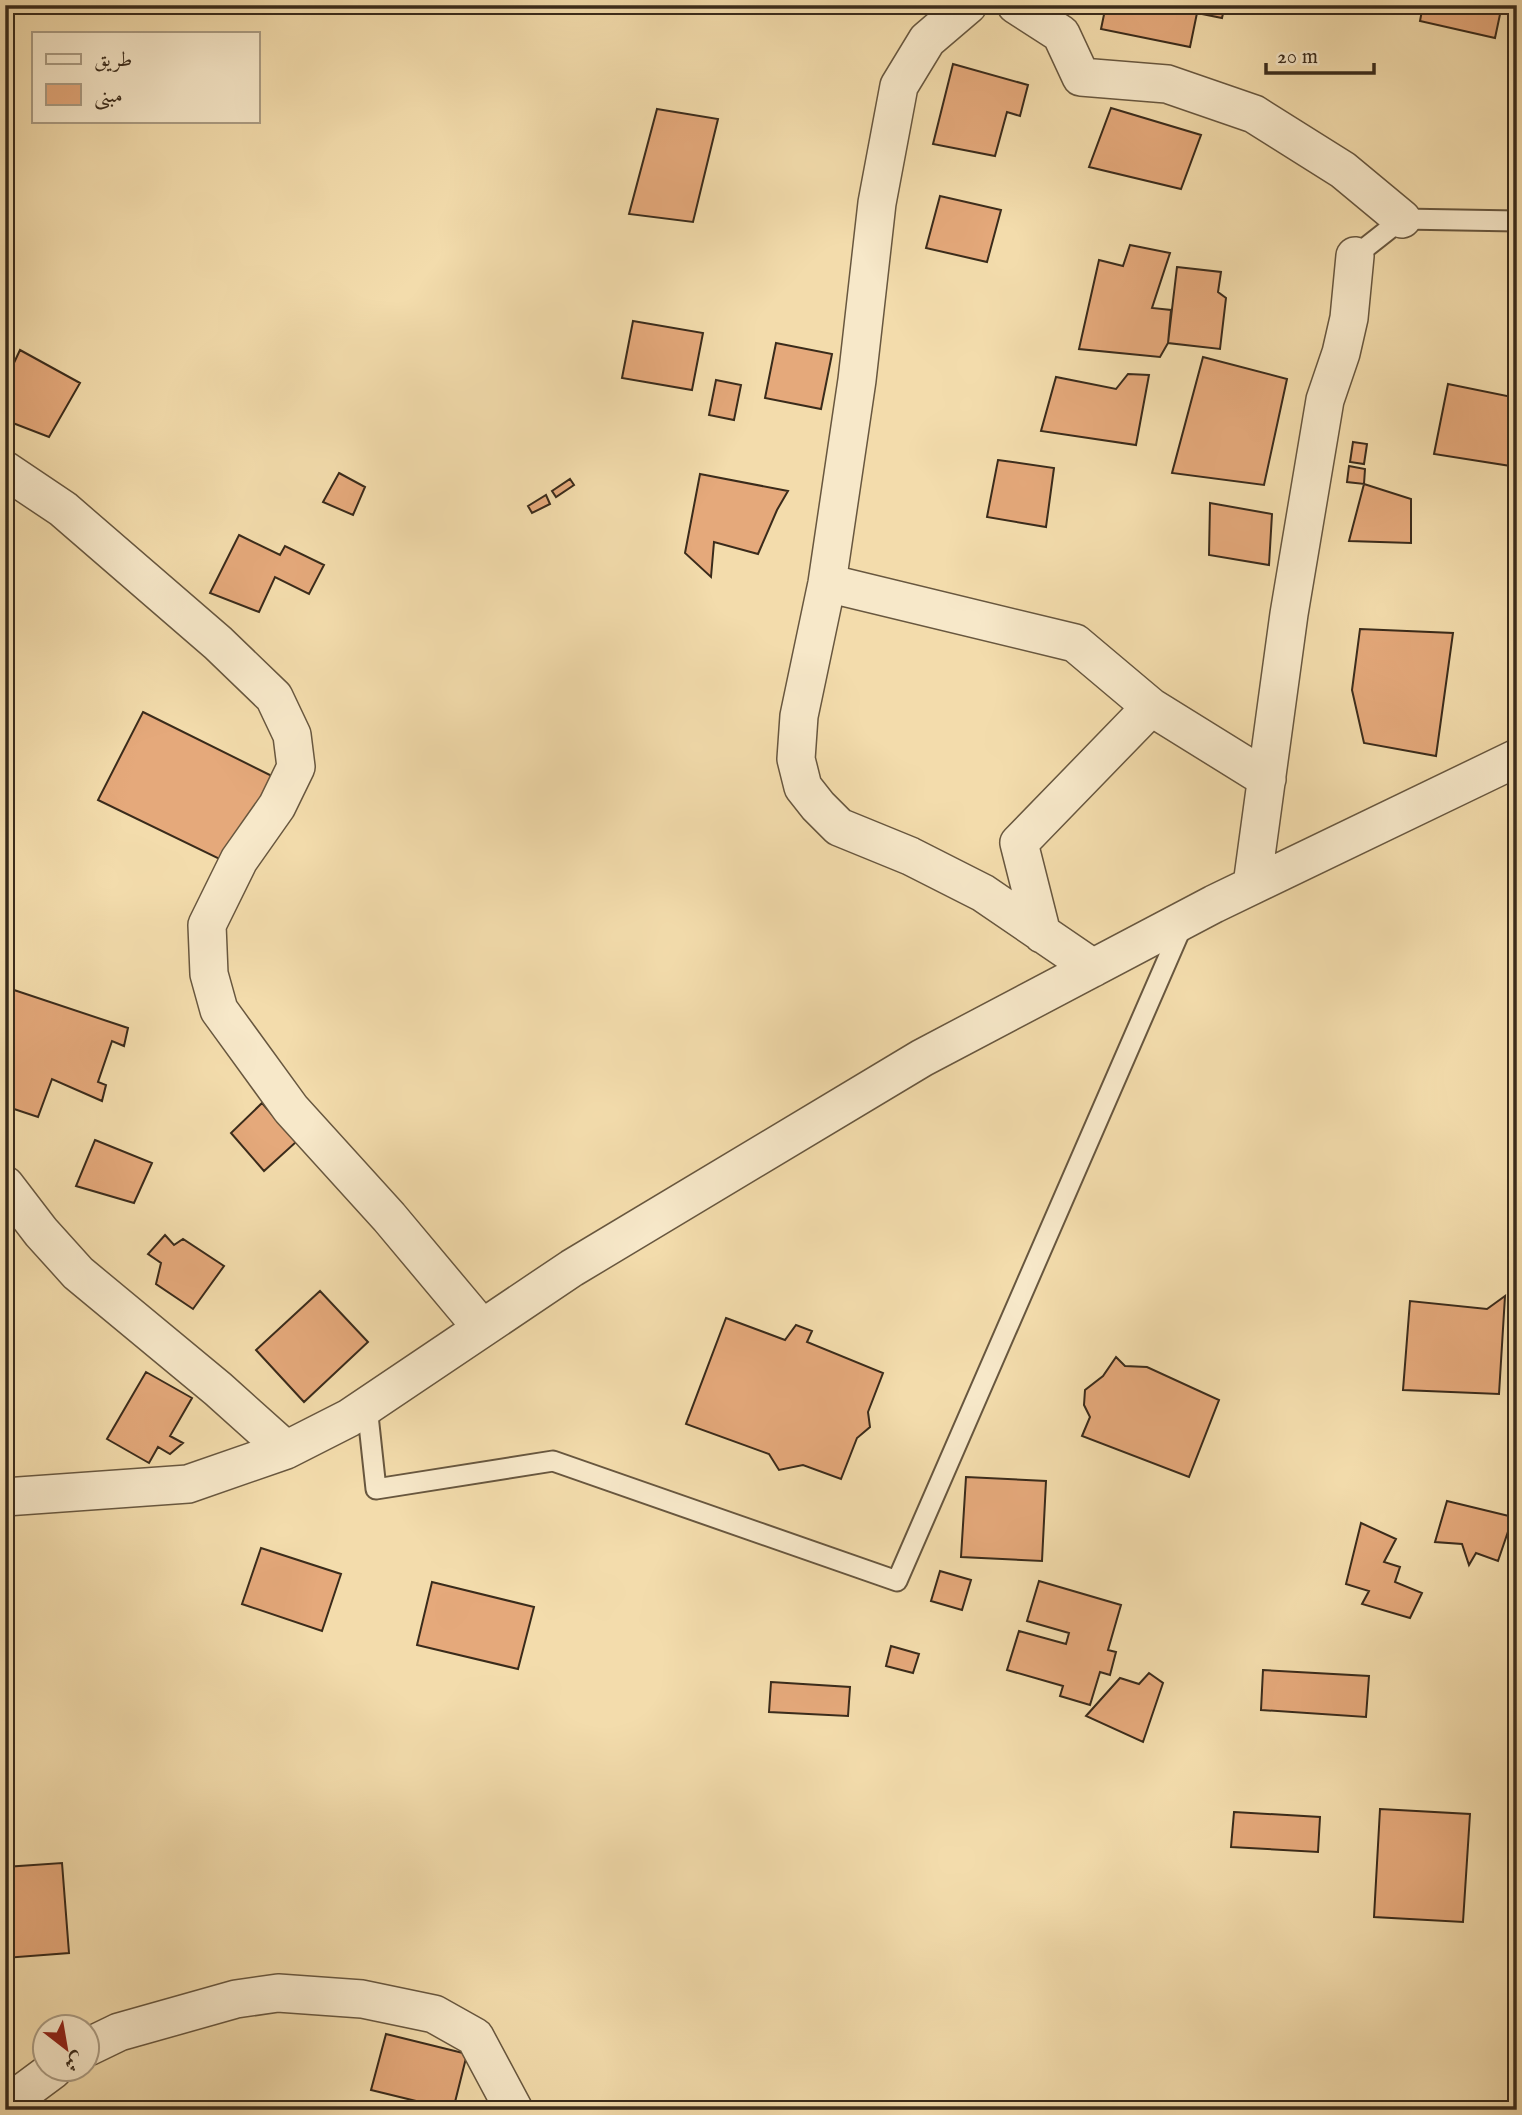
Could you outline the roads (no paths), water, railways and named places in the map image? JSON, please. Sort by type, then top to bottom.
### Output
[{"type":"street","points":[[968,5],[927,40],[899,86],[877,203],[857,380],[827,583],[799,716],[796,759],[803,787],[839,827],[910,856],[982,893],[1093,968]]},
{"type":"street","points":[[1016,5],[1061,34],[1081,77],[1167,84],[1254,114],[1343,170],[1402,219]]},
{"type":"street","points":[[1252,886],[1289,614],[1325,400],[1341,353],[1349,318],[1355,256]]},
{"type":"street","points":[[5,470],[63,509],[218,643],[274,697],[292,735],[296,768],[277,806],[239,860],[207,925],[209,974],[219,1010],[291,1109],[389,1217],[482,1328]]},
{"type":"street","points":[[827,583],[1075,643],[1151,707],[1267,779]]},
{"type":"street","points":[[1042,934],[1020,843],[1151,707]]},
{"type":"street","points":[[5,1497],[188,1484],[286,1450],[349,1418],[572,1268],[922,1058],[1185,919],[1517,758]]},
{"type":"street","points":[[5,1185],[41,1232],[78,1273],[218,1389],[286,1450]]},
{"type":"street","points":[[102,2040],[119,2032],[236,1999],[278,1993],[362,1999],[434,2014],[475,2037],[514,2110]]},
{"type":"street","points":[[19,2097],[36,2084]]},
{"type":"lane","points":[[1355,256],[1402,219],[1517,221]]},
{"type":"lane","points":[[367,1406],[376,1489],[553,1461],[898,1581],[1185,919]]}]
